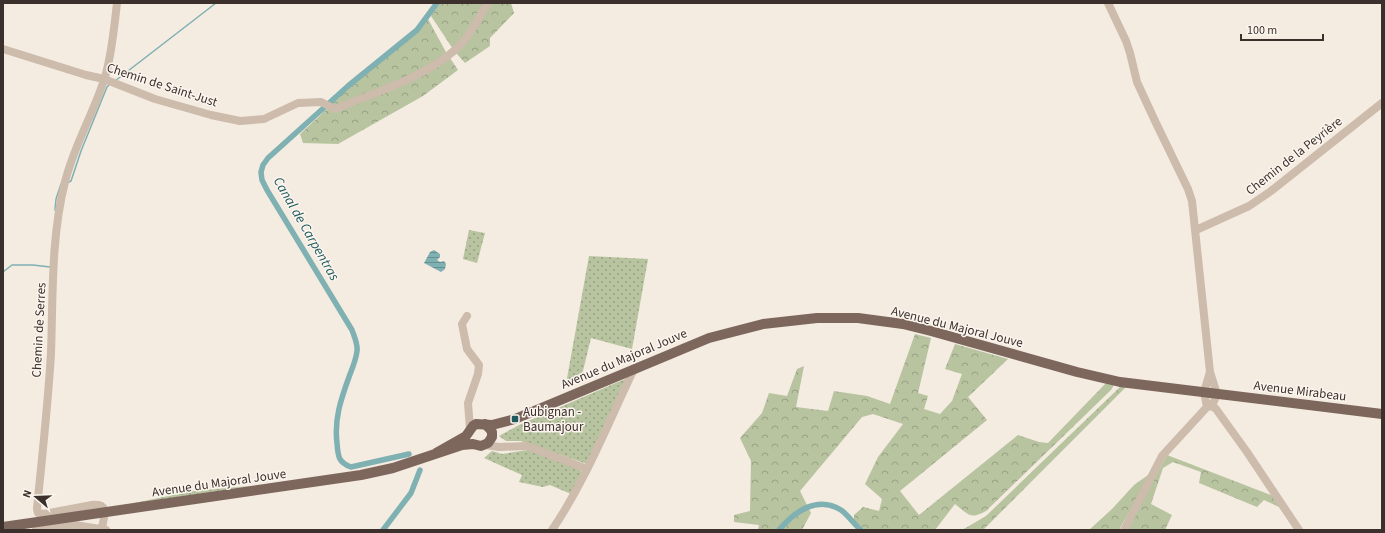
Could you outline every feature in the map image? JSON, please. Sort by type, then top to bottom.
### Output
[{"type":"main road","name":"Avenue du Majoral Jouve","points":[[436,453],[461,439],[476,424],[500,423],[515,419],[710,338],[746,328],[799,319],[836,317],[903,324],[1096,377],[1212,393]]},
{"type":"main road","name":"Avenue Mirabeau","points":[[1212,393],[1382,414]]},
{"type":"main road","name":"Avenue du Majoral Jouve","points":[[3,527],[361,475],[392,468],[462,445],[473,444],[477,446],[490,439],[515,419]]},
{"type":"main road","points":[[483,424],[490,428],[490,439]]},
{"type":"main road","points":[[470,431],[470,440],[473,444]]},
{"type":"street","name":"Chemin de Serres","points":[[105,513],[103,507],[96,504],[44,514],[38,513],[37,509],[50,363],[56,227],[65,181],[84,126],[104,79],[110,60],[117,3]]},
{"type":"street","name":"Chemin de Saint-Just","points":[[3,49],[86,75],[104,79],[155,99],[205,113],[240,121],[264,119],[298,103],[321,102],[335,109],[406,80],[449,56],[462,43],[488,3]]},
{"type":"street","points":[[1108,3],[1126,41],[1137,82],[1188,189],[1192,201],[1212,393],[1210,406],[1162,456],[1124,530]]},
{"type":"street","name":"Chemin de la Peyrière","points":[[1196,230],[1249,206],[1272,191],[1382,103]]},
{"type":"street","points":[[467,316],[462,324],[467,349],[479,365],[468,403],[470,431]]},
{"type":"street","points":[[552,530],[563,514],[587,469],[634,369]]},
{"type":"street","points":[[1210,372],[1212,393],[1210,406]]},
{"type":"street","points":[[1210,406],[1216,409],[1247,452],[1290,519],[1299,530]]},
{"type":"street","points":[[469,410],[472,416],[483,424]]},
{"type":"street","points":[[490,439],[506,447],[527,446],[587,469]]},
{"type":"street","points":[[36,530],[75,525],[104,529],[105,513]]},
{"type":"green space","points":[[440,3],[485,3],[461,41],[453,49],[431,16]]},
{"type":"green space","points":[[492,3],[511,3],[514,13],[490,38],[490,46],[465,63],[456,53],[464,45]]},
{"type":"green space","points":[[428,19],[447,54],[408,78],[334,107],[330,104],[416,33]]},
{"type":"green space","points":[[450,58],[458,70],[423,96],[338,144],[303,143],[300,134],[327,109],[334,112]]},
{"type":"green space","points":[[469,230],[485,233],[477,263],[463,259]]},
{"type":"green space","points":[[589,256],[648,259],[632,349],[591,338],[581,379],[566,384]]},
{"type":"green space","points":[[915,334],[931,338],[918,393],[928,396],[924,409],[940,414],[952,401],[962,374],[945,369],[955,344],[1008,359],[968,397],[987,420],[900,491],[919,515],[1018,435],[1039,442],[1048,443],[1106,383],[1114,385],[1111,390],[986,511],[981,514],[969,515],[955,504],[935,530],[865,530],[854,520],[854,515],[863,507],[879,511],[882,499],[865,484],[878,457],[903,424],[873,414],[862,417],[800,491],[811,513],[802,530],[758,530],[759,525],[734,522],[734,515],[750,511],[751,461],[740,438],[762,413],[769,393],[787,396],[797,369],[804,366],[796,407],[828,411],[834,391],[867,396],[890,404]]},
{"type":"green space","points":[[625,379],[627,381],[587,464],[521,441],[506,441],[499,436],[521,424]]},
{"type":"green space","points":[[1121,386],[1127,386],[983,530],[962,530],[986,516]]},
{"type":"green space","points":[[528,450],[576,466],[581,471],[581,477],[571,494],[550,485],[543,487],[519,482],[522,475],[484,458],[492,451],[502,454]]},
{"type":"green space","points":[[1167,455],[1273,496],[1281,508],[1264,500],[1257,507],[1199,483],[1201,472],[1173,462],[1163,468],[1151,504],[1172,515],[1165,530],[1127,530]]},
{"type":"green space","points":[[1151,473],[1119,530],[1089,530],[1112,509],[1134,485]]},
{"type":"green space","points":[[250,486],[124,505],[193,491]]},
{"type":"water","points":[[434,250],[440,254],[440,257],[437,260],[440,262],[444,261],[446,264],[445,269],[441,272],[424,263],[430,252]]},
{"type":"waterway","points":[[115,81],[216,3]]},
{"type":"waterway","name":"Canal de Carpentras","points":[[409,454],[351,467],[341,461],[338,452],[336,434],[337,417],[343,393],[356,358],[356,343],[352,330],[267,190],[262,180],[261,172],[263,165],[268,158],[348,86],[417,30],[437,3]]},
{"type":"waterway","points":[[69,182],[71,181],[81,151],[109,85]]},
{"type":"waterway","points":[[55,210],[56,199],[61,184]]},
{"type":"waterway","points":[[3,272],[12,265],[50,267]]},
{"type":"waterway","name":"Canal de Carpentras","points":[[383,530],[411,493],[420,470]]},
{"type":"waterway","name":"Canal de Carpentras","points":[[779,530],[799,512],[815,505],[823,504],[841,510],[861,530]]},
{"type":"place","name":"Aubignan - Baumajour","points":[[515,419]]}]
